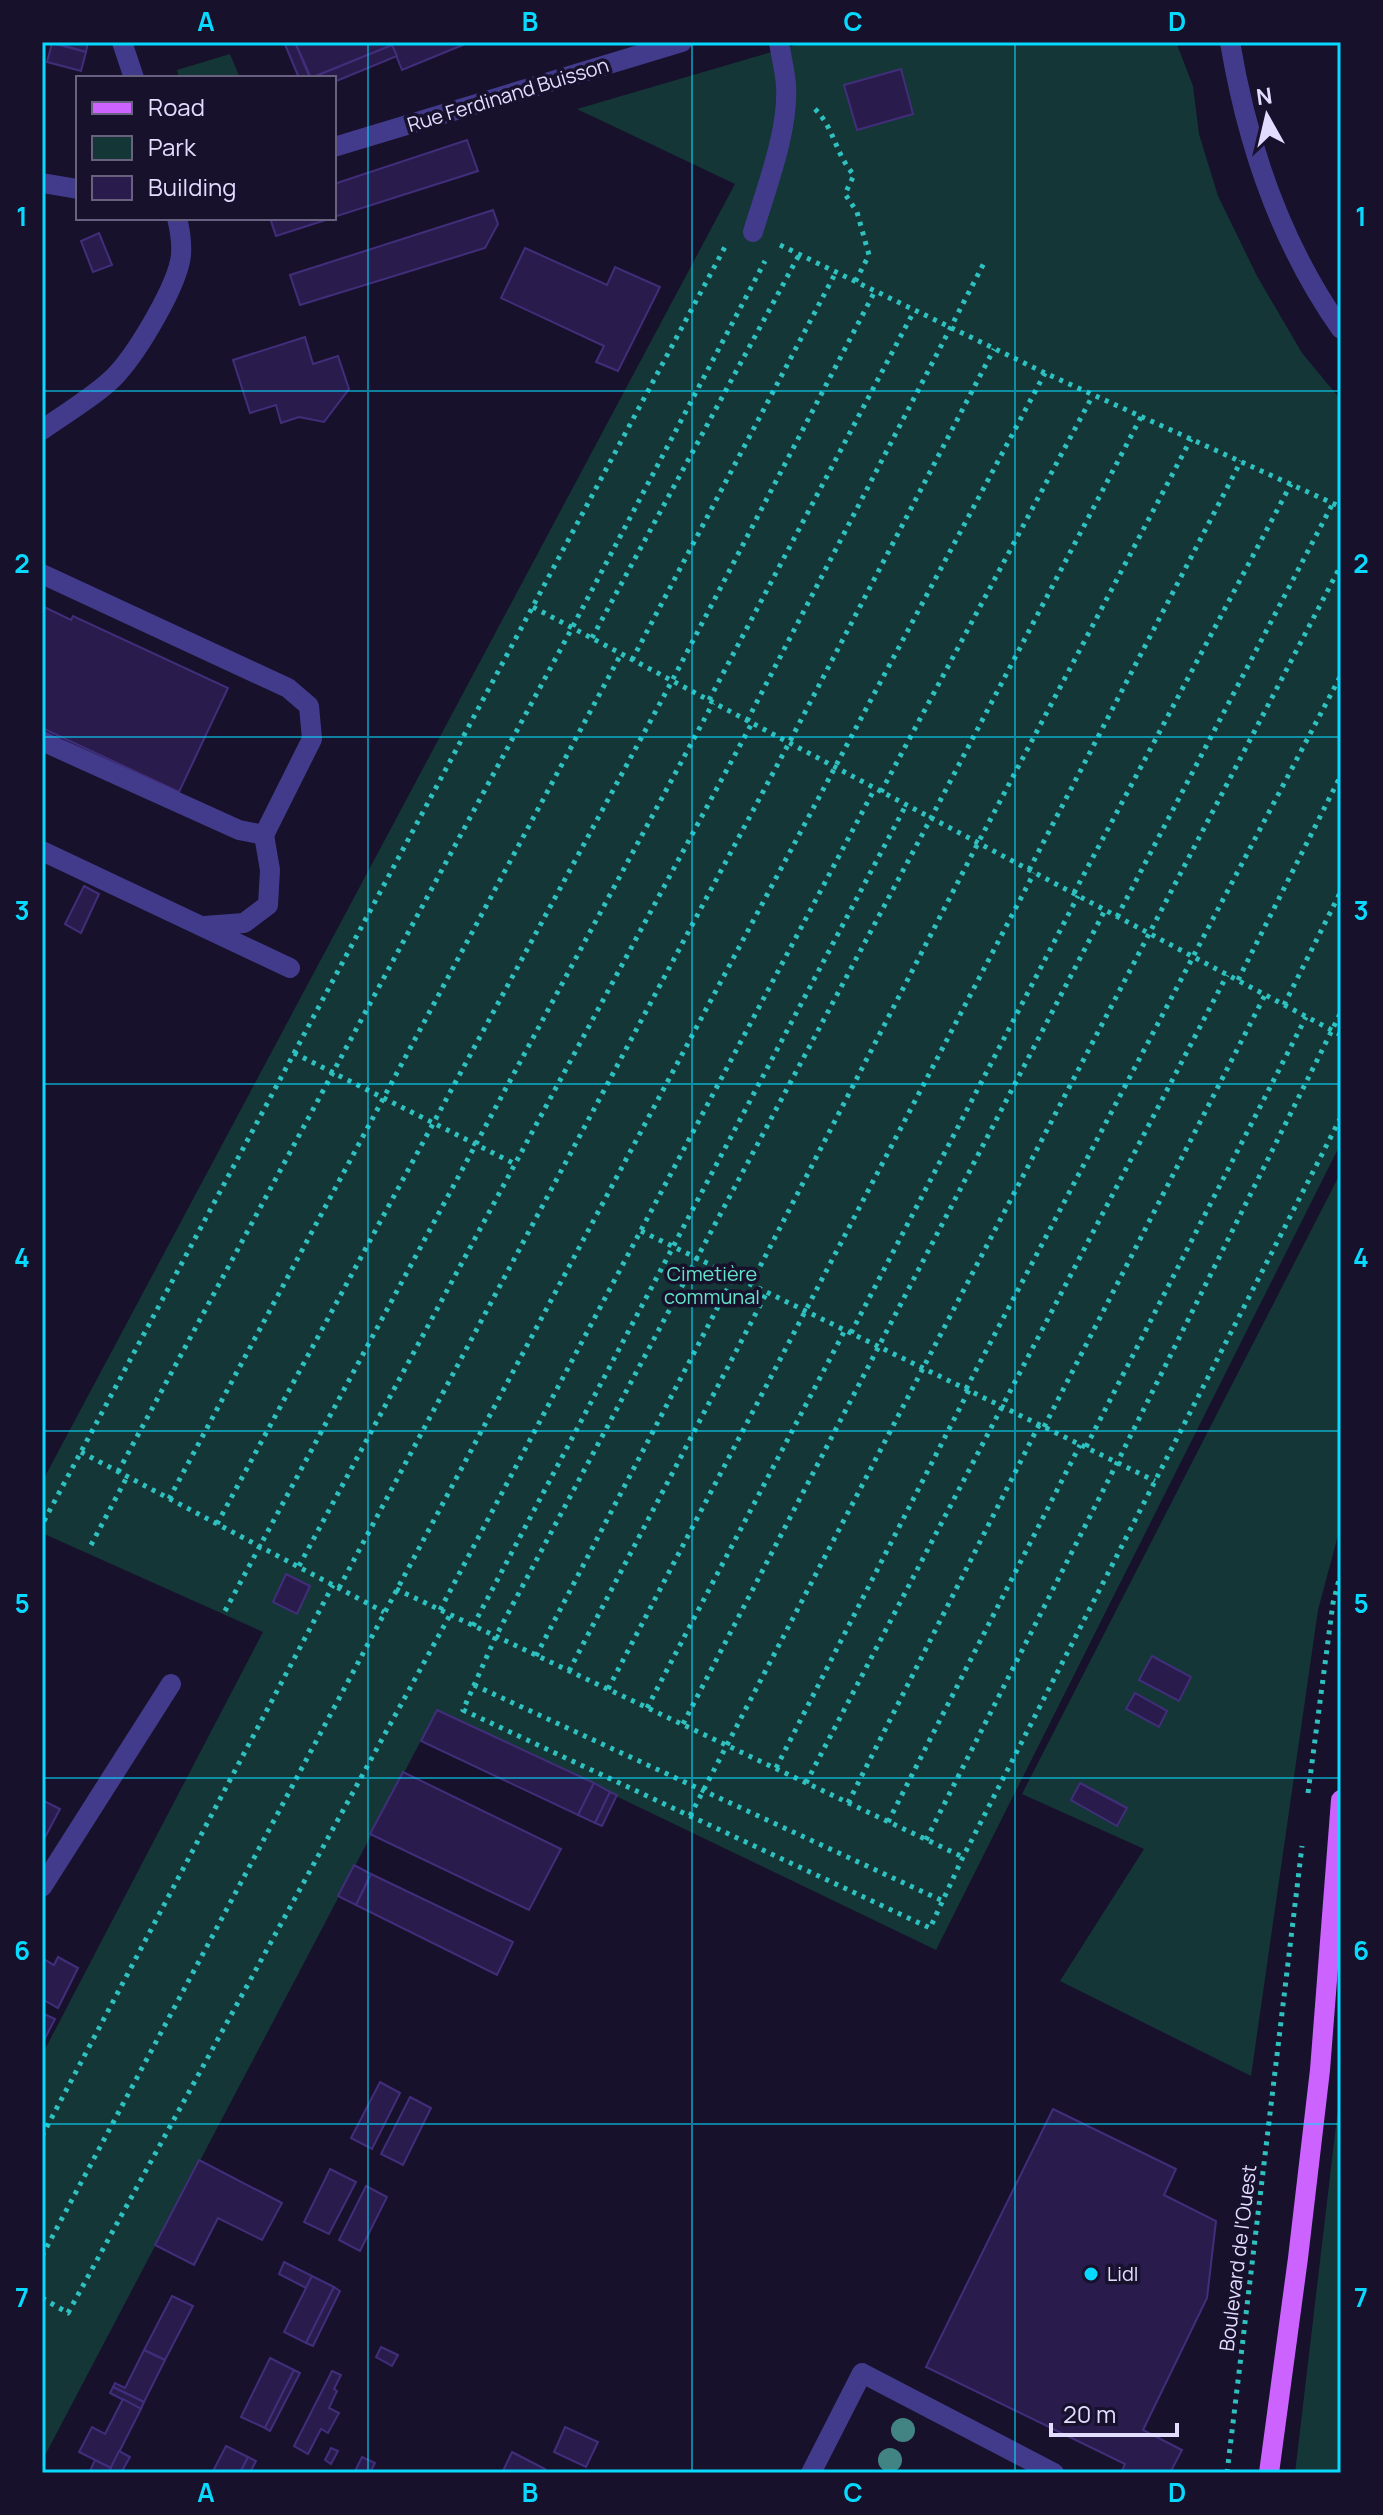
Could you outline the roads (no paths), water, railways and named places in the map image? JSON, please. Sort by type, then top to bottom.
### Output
[{"type":"main road","points":[[1269,2473],[1320,2070],[1341,1800]]},
{"type":"street","points":[[122,42],[133,76]]},
{"type":"street","name":"Rue Ferdinand Buisson","points":[[336,146],[682,42]]},
{"type":"street","points":[[753,232],[775,164],[786,86],[779,42]]},
{"type":"street","points":[[1230,42],[1241,100],[1266,184],[1312,284],[1341,329]]},
{"type":"street","points":[[42,183],[76,189]]},
{"type":"street","points":[[42,430],[116,376],[150,325],[176,278],[181,256],[178,220]]},
{"type":"street","points":[[42,574],[288,688],[309,706],[312,739],[264,835],[270,870],[268,905],[244,923],[201,927]]},
{"type":"street","points":[[42,741],[239,830],[264,835]]},
{"type":"street","points":[[42,851],[290,968]]},
{"type":"street","points":[[42,1887],[171,1684]]},
{"type":"street","points":[[811,2473],[862,2373],[1054,2473]]},
{"type":"place","name":"Lidl","points":[[1091,2274]]},
{"type":"park label","name":"Cimetière communal","points":[[712,1286]]}]
